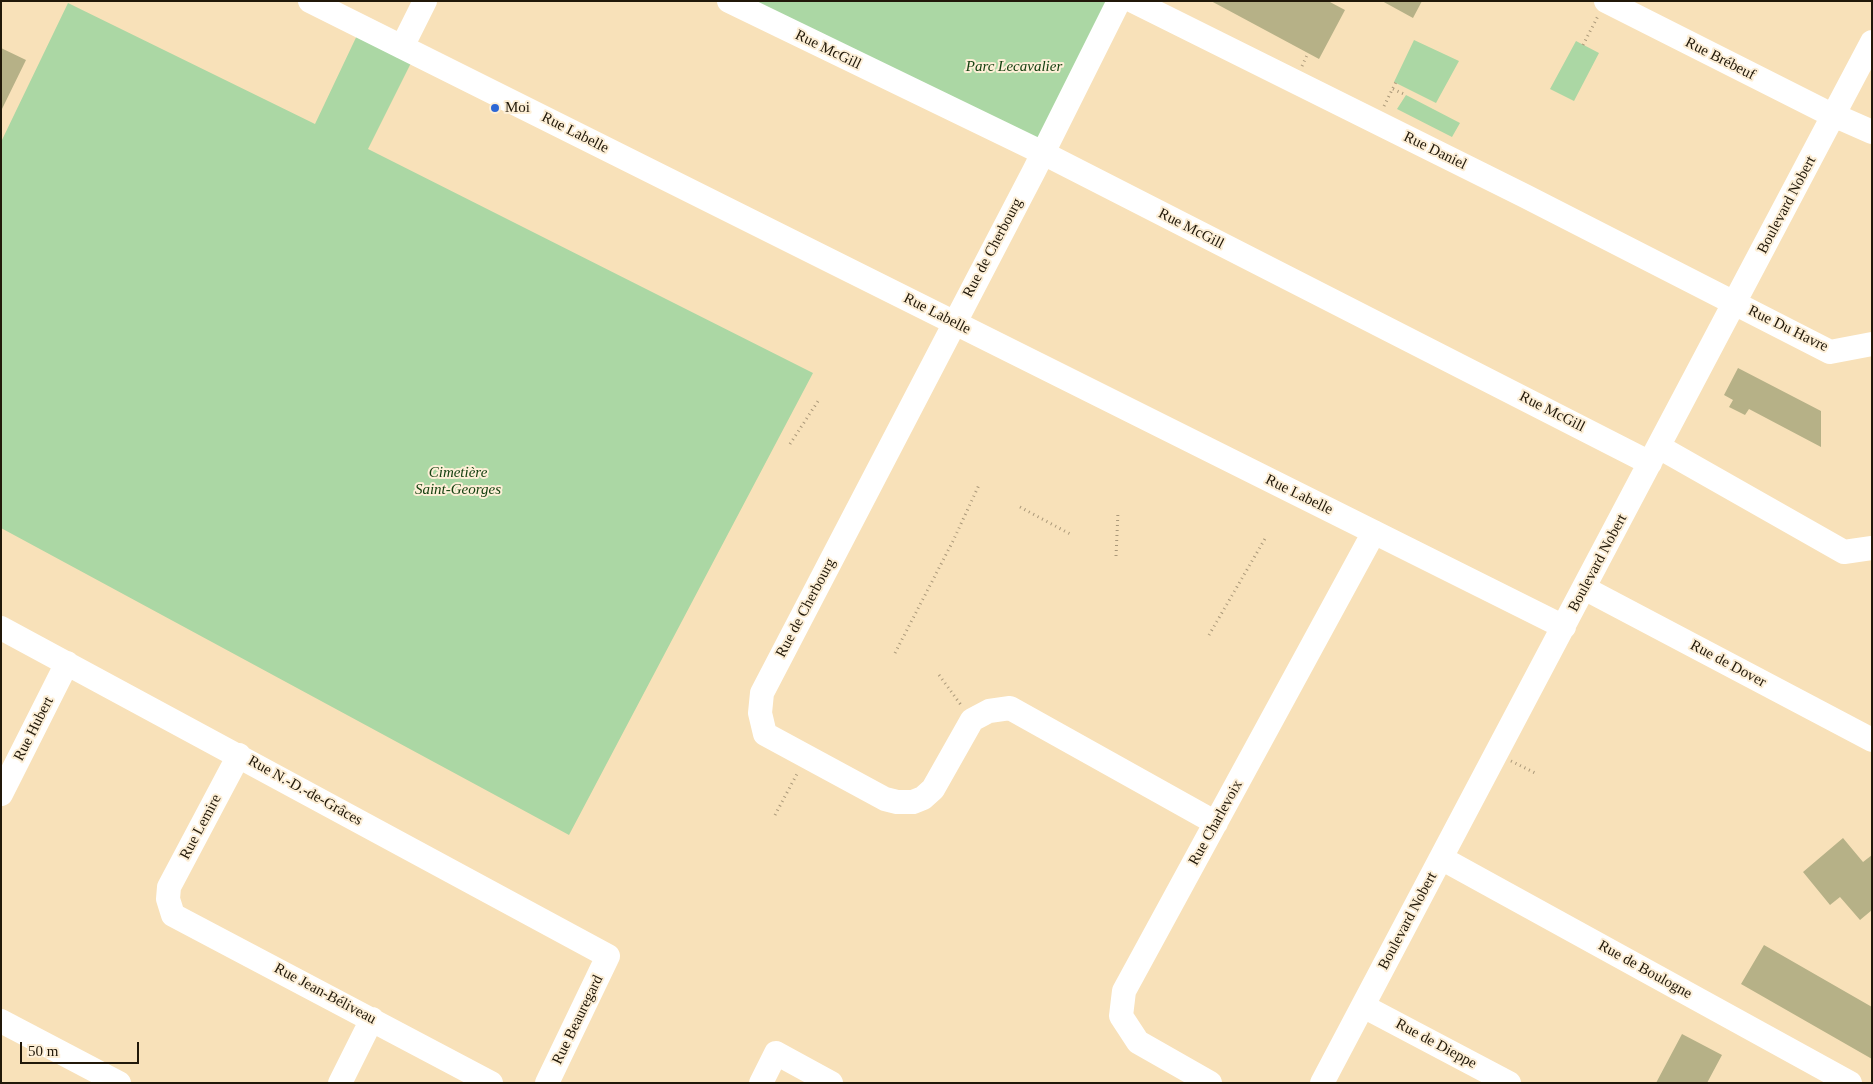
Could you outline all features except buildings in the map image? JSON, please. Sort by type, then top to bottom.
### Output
[{"type":"street","name":"Rue Labelle","points":[[310,1],[1564,627]]},
{"type":"street","points":[[402,47],[425,1]]},
{"type":"street","name":"Rue McGill","points":[[729,1],[1043,153],[1655,455],[1844,552],[1872,548]]},
{"type":"street","name":"Rue de Cherbourg","points":[[972,720],[933,789],[922,798],[913,802],[897,802],[885,799],[765,734],[760,713],[762,693],[1043,153],[1119,1]]},
{"type":"street","name":"Rue Daniel","points":[[1133,1],[1735,303]]},
{"type":"street","name":"Rue Brébeuf","points":[[1603,6],[1834,116],[1872,132]]},
{"type":"street","name":"Boulevard Nobert","points":[[1322,1083],[1872,42]]},
{"type":"street","name":"Rue Du Havre","points":[[1735,303],[1830,352],[1872,344]]},
{"type":"street","name":"Rue Charlevoix","points":[[1210,1083],[1138,1042],[1121,1016],[1124,991],[1374,532]]},
{"type":"street","name":"Rue de Dover","points":[[1584,588],[1872,740]]},
{"type":"street","name":"Rue N.-D.-de-Grâces","points":[[1,628],[608,956]]},
{"type":"street","name":"Rue Hubert","points":[[1,794],[67,663]]},
{"type":"street","points":[[972,720],[989,711],[1010,708],[1216,822]]},
{"type":"street","name":"Rue Lemire","points":[[168,899],[169,887],[239,755]]},
{"type":"street","name":"Rue de Boulogne","points":[[1441,858],[1850,1083]]},
{"type":"street","name":"Rue Jean-Béliveau","points":[[168,899],[173,915],[491,1083]]},
{"type":"street","name":"Rue Beauregard","points":[[547,1083],[608,956]]},
{"type":"street","name":"Rue de Dieppe","points":[[1363,1006],[1509,1083]]},
{"type":"street","points":[[340,1083],[372,1019]]},
{"type":"street","points":[[1,1021],[119,1083]]},
{"type":"street","points":[[760,1083],[776,1053],[831,1083]]},
{"type":"path","points":[[1583,45],[1603,6]]},
{"type":"path","points":[[1376,122],[1396,82]]},
{"type":"path","points":[[1393,89],[1406,95]]},
{"type":"path","points":[[790,444],[820,398]]},
{"type":"path","points":[[895,653],[953,542],[979,485]]},
{"type":"path","points":[[1020,507],[1072,535]]},
{"type":"path","points":[[1116,556],[1118,512]]},
{"type":"path","points":[[1209,635],[1266,537]]},
{"type":"path","points":[[939,675],[972,720]]},
{"type":"path","points":[[1496,754],[1535,773]]},
{"type":"path","points":[[775,815],[806,757]]},
{"type":"green space","name":"Parc Lecavalier","points":[[729,1],[1119,1],[1043,153]]},
{"type":"green space","name":"Cimetière Saint-Georges","points":[[68,3],[315,124],[361,27],[416,53],[368,149],[813,373],[569,835],[1,528],[1,142]]},
{"type":"green space","points":[[1414,40],[1459,61],[1436,103],[1394,82]]},
{"type":"green space","points":[[1576,41],[1599,53],[1574,101],[1550,89]]},
{"type":"green space","points":[[1406,95],[1460,123],[1452,137],[1397,109]]},
{"type":"place","name":"Moi","points":[[495,108]]}]
